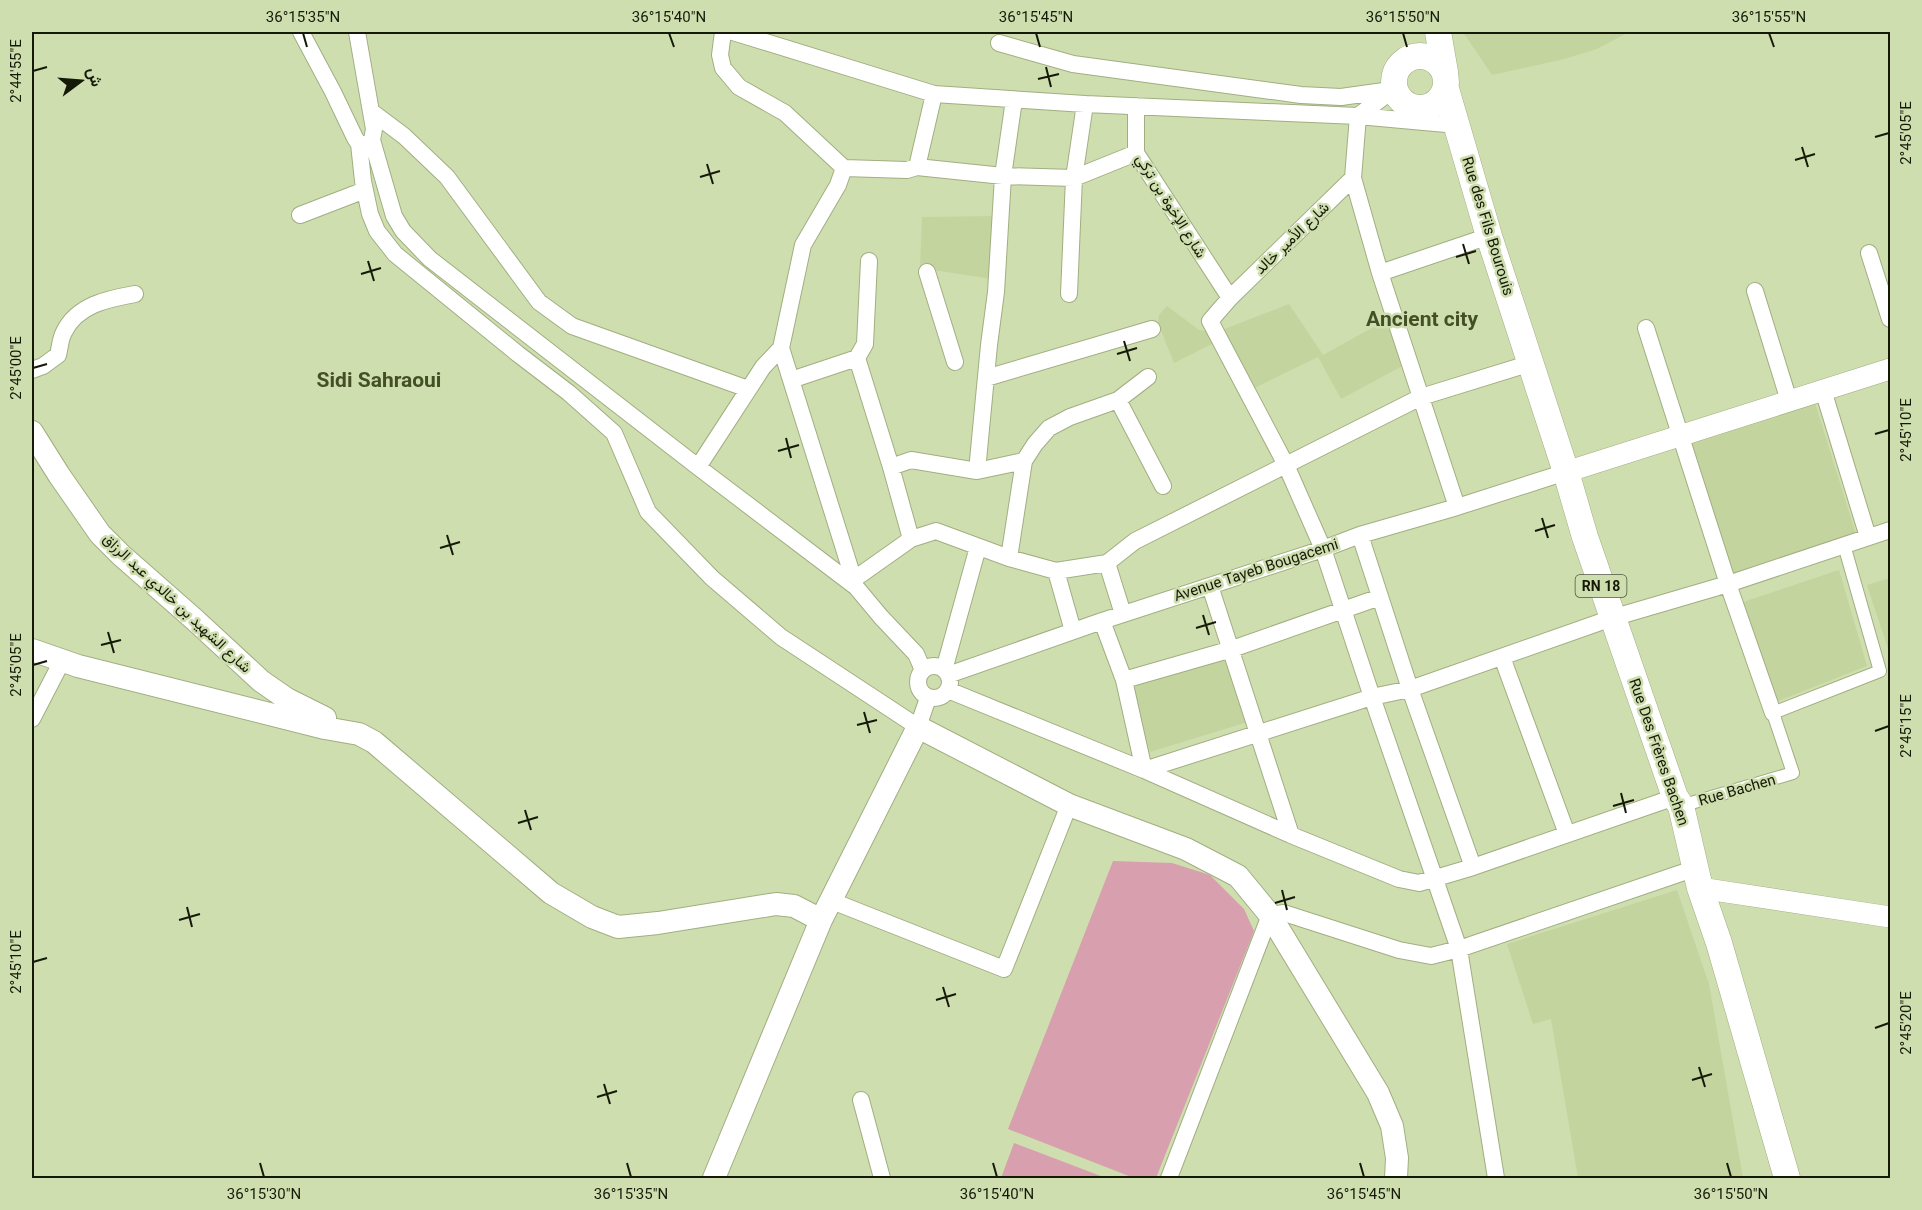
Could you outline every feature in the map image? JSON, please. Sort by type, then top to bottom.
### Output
[{"type":"main road","points":[[1401,63],[1416,55],[1425,56],[1440,64],[1445,80],[1436,103],[1429,107],[1412,107],[1398,97],[1394,89],[1394,75],[1401,63],[1420,32]]},
{"type":"main road","name":"RN 18","points":[[1438,32],[1445,80]]},
{"type":"main road","name":"Rue des Fils Bourouis","points":[[1445,80],[1490,236],[1531,363]]},
{"type":"main road","name":"Rue Des Frères Bachen","points":[[1531,363],[1612,618],[1678,801],[1698,878],[1787,1179]]},
{"type":"main road","name":"شارع الشهيد بن خالدي عبد الرزاق","points":[[32,432],[100,534],[261,681],[287,699],[374,742],[551,894],[592,917],[618,927],[658,923],[776,904],[827,910]]},
{"type":"main road","points":[[32,650],[62,661],[325,728],[359,734]]},
{"type":"main road","points":[[714,1179],[827,910],[918,727],[1069,805],[1186,849],[1238,876],[1270,915],[1378,1093],[1392,1126],[1397,1158],[1396,1179]]},
{"type":"street","points":[[301,32],[365,142],[394,216],[403,231],[423,252],[698,467],[855,583],[881,617],[916,654],[922,670]]},
{"type":"street","points":[[357,32],[375,129],[365,142],[365,190],[370,214],[377,231],[395,255],[570,393],[614,433],[648,512],[711,578],[781,637],[918,727],[928,698]]},
{"type":"street","points":[[723,32],[720,55],[723,68],[739,87],[785,113],[844,168],[907,170],[917,167],[1003,176],[1074,178],[1136,153]]},
{"type":"street","points":[[733,32],[934,94],[1085,104],[1358,116],[1457,125]]},
{"type":"street","points":[[999,43],[1074,64],[1301,95],[1341,97],[1394,89]]},
{"type":"street","points":[[1394,89],[1358,116],[1353,178],[1380,273],[1457,507]]},
{"type":"street","points":[[917,167],[934,94]]},
{"type":"street","points":[[977,471],[996,292],[1003,176],[1014,100]]},
{"type":"street","points":[[1069,294],[1074,178],[1085,104]]},
{"type":"street","name":"شارع الإخوة بن تركي","points":[[1136,106],[1136,153],[1230,298]]},
{"type":"street","points":[[372,112],[404,136],[447,177],[539,302],[572,326],[748,389]]},
{"type":"street","points":[[844,168],[838,185],[803,245],[781,348],[855,583]]},
{"type":"street","name":"شارع الأمير خالد","points":[[1286,465],[1210,321],[1230,298],[1353,178]]},
{"type":"street","points":[[300,215],[365,190]]},
{"type":"street","points":[[1380,273],[1490,236]]},
{"type":"street","points":[[1869,253],[1890,319]]},
{"type":"street","points":[[791,380],[856,358],[866,344],[869,261]]},
{"type":"street","points":[[927,272],[955,363]]},
{"type":"street","points":[[1755,291],[1789,401]]},
{"type":"street","points":[[32,370],[43,366],[58,355],[63,334],[74,316],[89,307],[114,298],[135,294]]},
{"type":"street","points":[[1646,328],[1728,584],[1773,713],[1880,671],[1844,545]]},
{"type":"street","points":[[986,378],[1152,329]]},
{"type":"street","points":[[698,467],[763,367],[781,348]]},
{"type":"street","points":[[856,358],[891,466],[911,539]]},
{"type":"street","points":[[855,583],[911,539],[936,531],[1009,558],[1056,571],[1107,563],[1136,541],[1421,397],[1531,363]]},
{"type":"street","points":[[1566,472],[1890,369]]},
{"type":"street","points":[[1009,558],[1024,461],[1035,444],[1049,428],[1070,417],[1118,400],[1148,377]]},
{"type":"street","points":[[1823,390],[1868,537]]},
{"type":"street","points":[[1118,400],[1163,486]]},
{"type":"street","points":[[891,466],[911,460],[977,471],[1024,461]]},
{"type":"street","points":[[1286,465],[1323,549],[1459,949],[1496,1179]]},
{"type":"street","name":"Avenue Tayeb Bougacemi","points":[[947,678],[1073,631],[1360,535],[1566,472]]},
{"type":"street","points":[[1144,770],[1372,697],[1410,689],[1612,618],[1728,584],[1890,530]]},
{"type":"street","points":[[1360,535],[1410,689],[1473,867]]},
{"type":"street","points":[[978,547],[947,678],[942,696],[928,698],[924,696],[918,688],[918,678],[922,670],[932,666],[947,678],[1144,770],[1291,835],[1399,879],[1419,883],[1434,879],[1567,834],[1678,801]]},
{"type":"street","points":[[1107,563],[1123,614]]},
{"type":"street","points":[[1056,571],[1073,631]]},
{"type":"street","points":[[1210,586],[1291,835]]},
{"type":"street","points":[[1124,680],[1232,649],[1380,597]]},
{"type":"street","points":[[1102,621],[1124,680],[1144,770]]},
{"type":"street","points":[[1502,657],[1567,834]]},
{"type":"street","points":[[32,719],[62,661]]},
{"type":"street","name":"Rue Bachen","points":[[1678,801],[1793,773],[1773,713]]},
{"type":"street","points":[[827,910],[1004,969],[1069,805]]},
{"type":"street","points":[[1169,1179],[1270,915],[1284,913],[1399,950],[1431,956],[1698,878],[1890,916]]},
{"type":"street","points":[[861,1100],[882,1179]]},
{"type":"shaded area","points":[[1463,32],[1629,32],[1597,49],[1492,75]]},
{"type":"shaded area","points":[[998,216],[992,279],[920,268],[922,217]]},
{"type":"shaded area","points":[[1289,304],[1323,355],[1388,319],[1408,363],[1341,399],[1318,357],[1244,393],[1216,342],[1174,363],[1158,323],[1159,315],[1167,306],[1199,330],[1217,332]]},
{"type":"shaded area","points":[[1815,403],[1860,547],[1734,587],[1689,444]]},
{"type":"shaded area","points":[[1839,570],[1867,666],[1778,701],[1743,602]]},
{"type":"shaded area","points":[[1890,578],[1890,655],[1867,585]]},
{"type":"shaded area","points":[[1230,653],[1251,721],[1150,752],[1129,684]]},
{"type":"shaded area","points":[[1113,861],[1172,863],[1210,875],[1244,909],[1254,931],[1156,1178],[1134,1178],[1008,1129]]},
{"type":"shaded area","points":[[1677,890],[1709,984],[1743,1178],[1578,1178],[1551,1019],[1533,1024],[1507,944]]},
{"type":"shaded area","points":[[1014,1143],[1106,1178],[1001,1178]]},
{"type":"district","name":"Ancient city","points":[[1422,319]]},
{"type":"district","name":"Sidi Sahraoui","points":[[379,380]]}]
